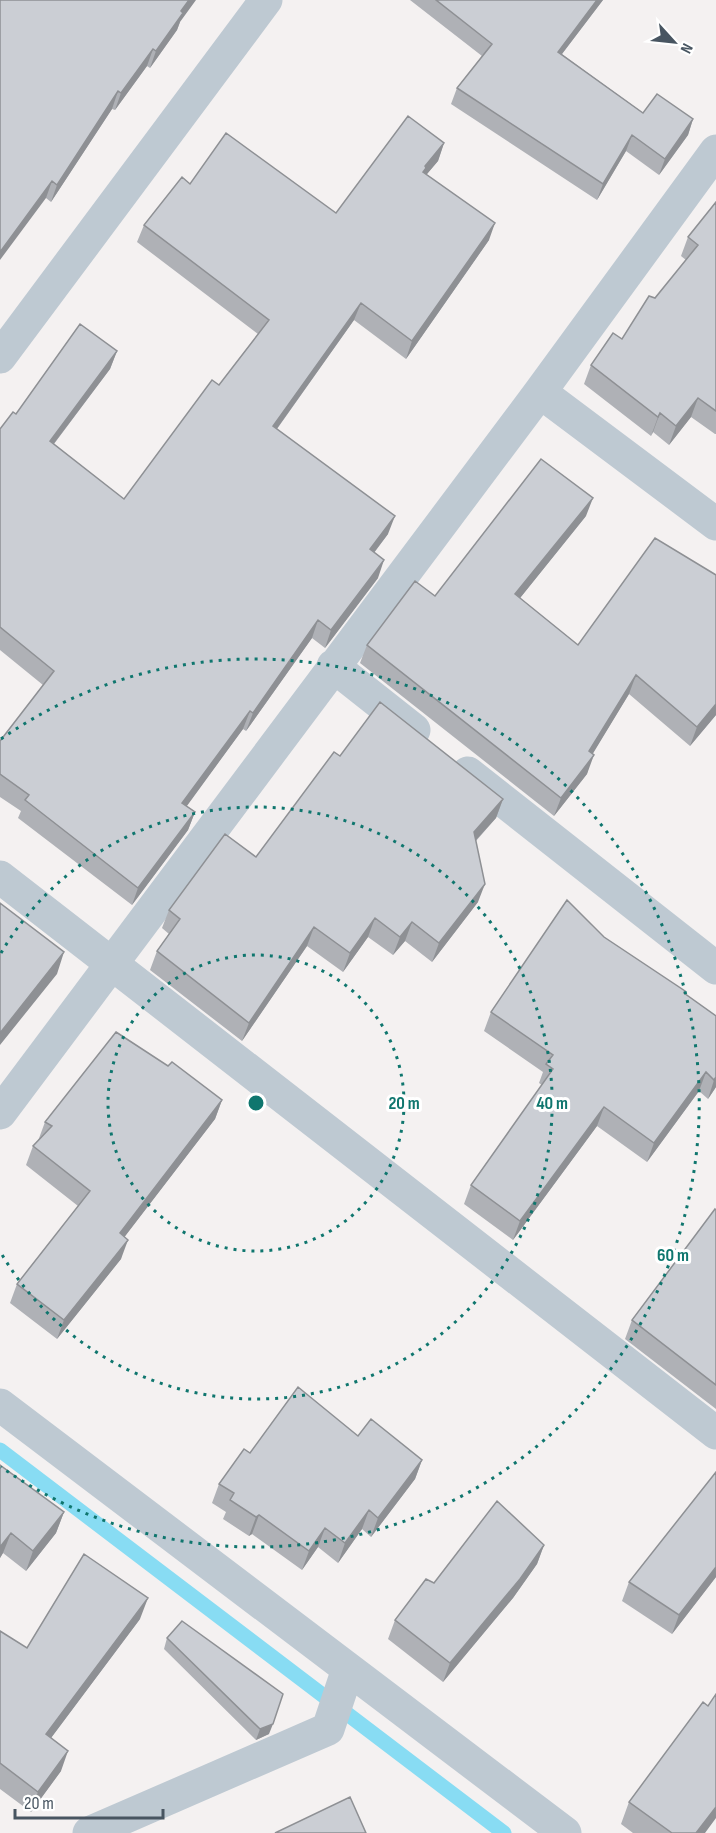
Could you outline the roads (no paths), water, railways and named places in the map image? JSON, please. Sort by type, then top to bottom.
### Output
[{"type":"street","points":[[0,357],[266,0]]},
{"type":"street","points":[[0,1113],[540,392],[716,151]]},
{"type":"street","points":[[540,392],[716,524]]},
{"type":"street","points":[[333,666],[716,968]]},
{"type":"street","points":[[0,877],[716,1432]]},
{"type":"street","points":[[0,1405],[565,1833]]},
{"type":"street","points":[[89,1833],[328,1729],[348,1670]]},
{"type":"waterway","points":[[0,1450],[504,1833]]}]
